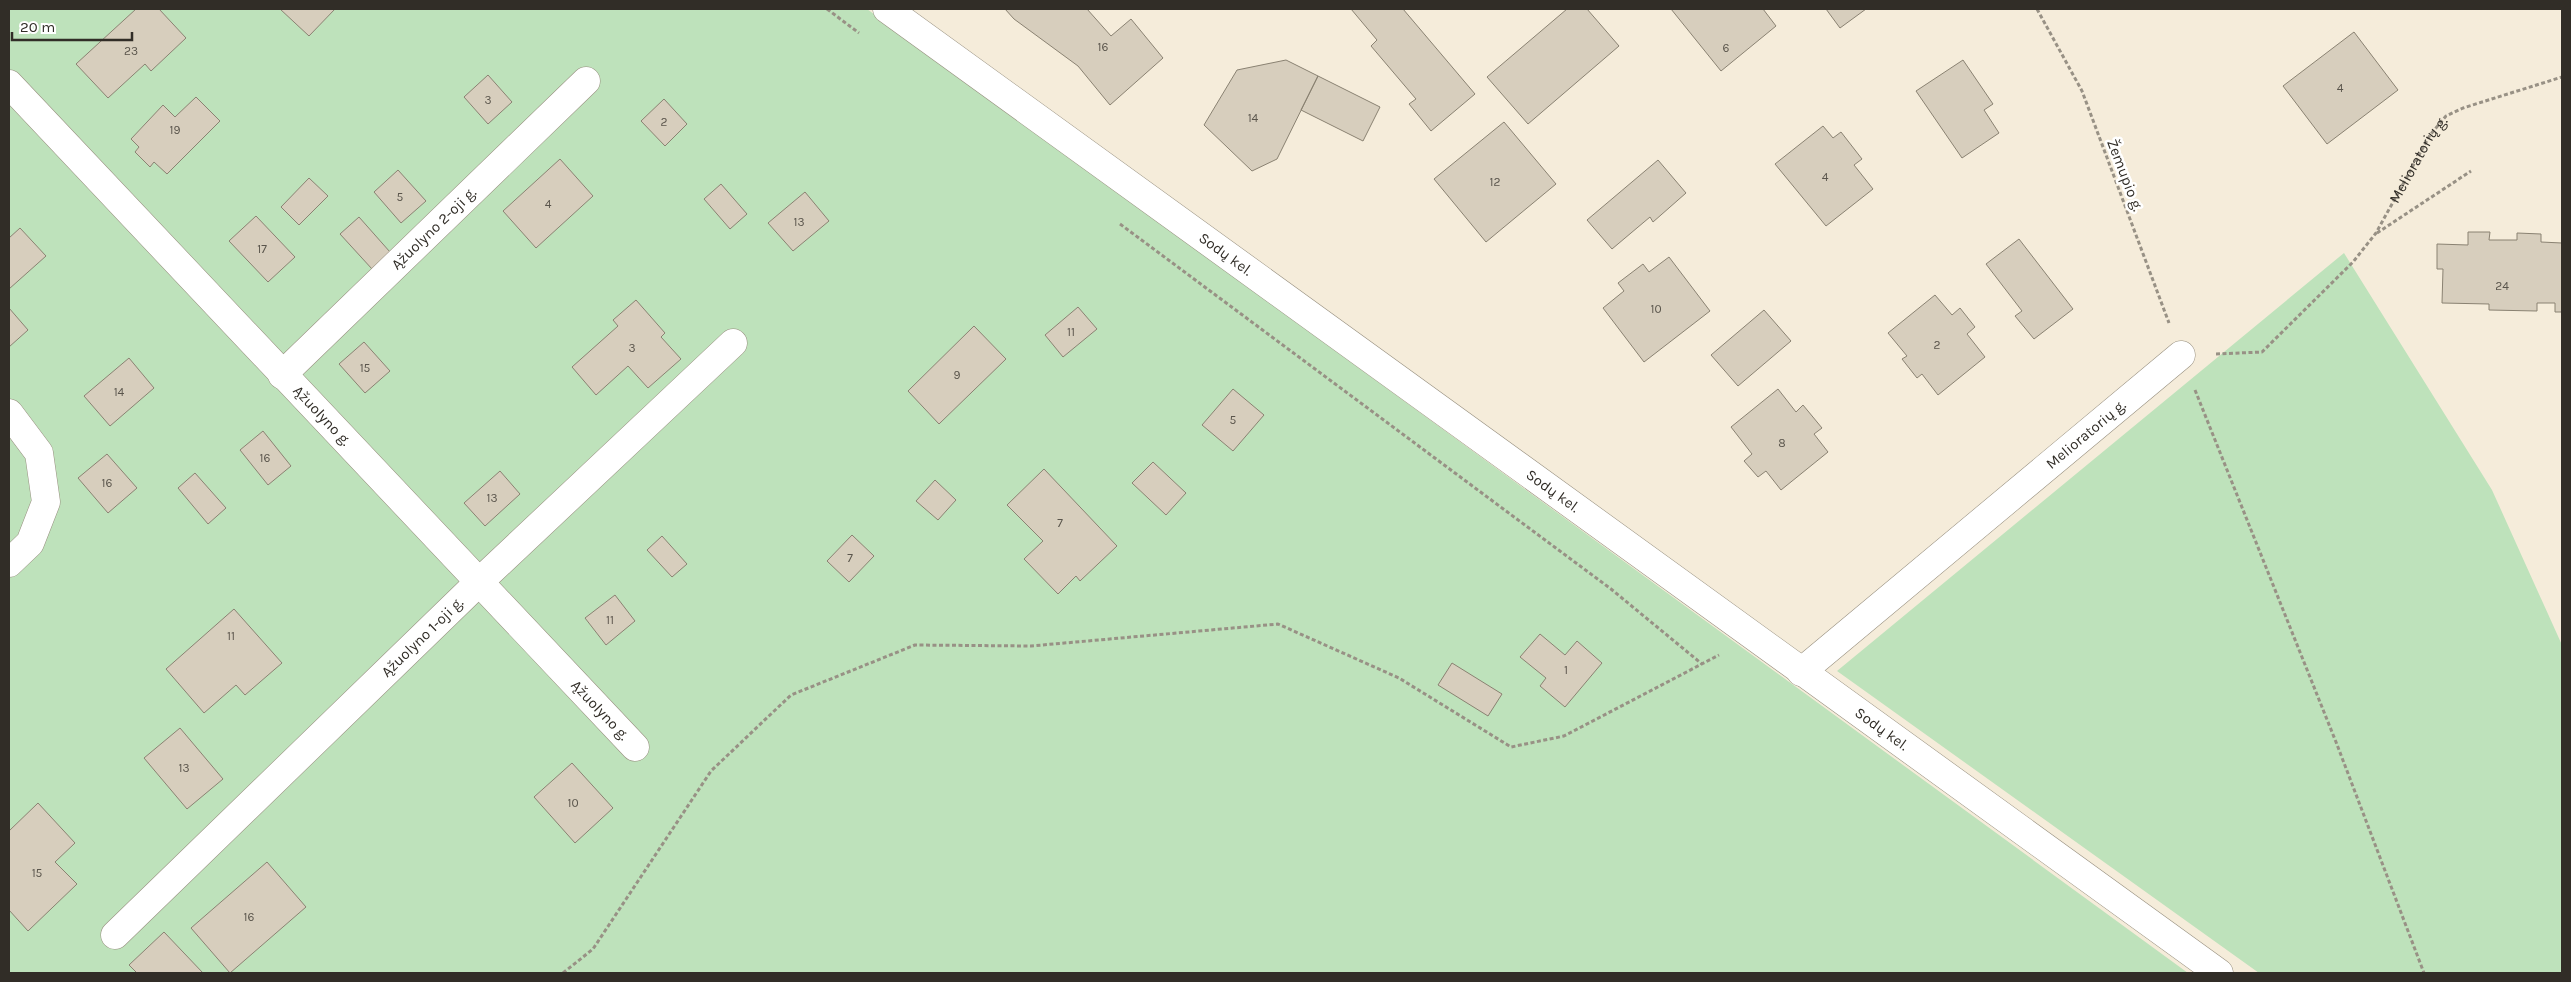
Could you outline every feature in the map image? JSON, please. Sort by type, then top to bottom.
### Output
[{"type":"street","name":"Sodų kel.","points":[[892,10],[1801,672],[2219,973]]},
{"type":"street","name":"Ąžuolyno 2-oji g.","points":[[282,375],[586,81]]},
{"type":"street","name":"Ąžuolyno g.","points":[[9,84],[478,583],[636,747]]},
{"type":"street","name":"Ąžuolyno 1-oji g.","points":[[115,935],[478,583],[733,343]]},
{"type":"street","name":"Melioratorių g.","points":[[1801,672],[2181,355]]},
{"type":"street","points":[[9,413],[39,453],[46,502],[30,543],[9,563]]},
{"type":"path","points":[[827,9],[866,38]]},
{"type":"path","name":"Žemupio g.","points":[[2037,9],[2082,90],[2181,355],[2333,733],[2424,973]]},
{"type":"path","name":"Melioratorių g.","points":[[2181,355],[2262,352],[2353,262],[2376,233],[2430,135],[2446,116],[2463,108],[2562,78]]},
{"type":"path","name":"Melioratorių g.","points":[[2376,233],[2471,170]]},
{"type":"path","points":[[1119,224],[1611,589],[1702,664]]},
{"type":"path","points":[[563,973],[593,949],[711,771],[791,695],[915,645],[1031,646],[1278,624],[1399,678],[1511,747],[1564,736],[1753,637]]},
{"type":"green space","points":[[9,9],[867,9],[2188,973],[9,973]]},
{"type":"green space","points":[[2344,253],[2492,490],[2562,645],[2562,973],[2259,973],[1837,671]]},
{"type":"building","points":[[136,9],[159,9],[186,38],[151,71],[145,64],[108,98],[76,64]]},
{"type":"building","points":[[280,9],[335,9],[309,36]]},
{"type":"building","points":[[1005,9],[1087,9],[1111,36],[1131,19],[1163,58],[1110,105],[1078,66],[1014,19]]},
{"type":"building","points":[[1351,9],[1403,9],[1475,94],[1431,131],[1409,104],[1416,99],[1371,46],[1377,40]]},
{"type":"building","points":[[1567,9],[1587,9],[1619,46],[1528,124],[1487,77]]},
{"type":"building","points":[[1671,9],[1763,9],[1776,26],[1721,71]]},
{"type":"building","points":[[1826,9],[1866,9],[1840,28]]},
{"type":"building","points":[[2354,32],[2398,90],[2327,144],[2283,86]]},
{"type":"building","points":[[1286,60],[1318,76],[1277,159],[1252,171],[1204,125],[1237,70]]},
{"type":"building","points":[[1963,60],[1993,104],[1984,110],[1999,133],[1962,158],[1916,91]]},
{"type":"building","points":[[488,75],[512,102],[488,124],[464,97]]},
{"type":"building","points":[[1318,76],[1380,107],[1363,141],[1301,110]]},
{"type":"building","points":[[196,97],[220,121],[167,174],[154,162],[150,167],[135,152],[139,147],[131,139],[163,105],[175,117]]},
{"type":"building","points":[[664,99],[687,124],[665,146],[641,121]]},
{"type":"building","points":[[1504,122],[1556,184],[1486,242],[1434,179]]},
{"type":"building","points":[[1823,126],[1833,138],[1841,132],[1862,159],[1854,165],[1873,189],[1826,226],[1775,164]]},
{"type":"building","points":[[560,159],[593,196],[536,248],[503,211]]},
{"type":"building","points":[[1658,160],[1686,193],[1653,222],[1650,217],[1612,249],[1587,220]]},
{"type":"building","points":[[398,170],[426,201],[401,223],[374,192]]},
{"type":"building","points":[[309,178],[328,196],[299,225],[281,207]]},
{"type":"building","points":[[721,184],[747,214],[730,229],[704,199]]},
{"type":"building","points":[[805,192],[829,221],[793,251],[768,223]]},
{"type":"building","points":[[256,216],[295,257],[268,282],[229,241]]},
{"type":"building","points":[[359,217],[390,252],[372,269],[340,234]]},
{"type":"building","points":[[20,228],[46,256],[9,289],[9,238]]},
{"type":"building","points":[[2468,232],[2490,232],[2489,240],[2517,240],[2517,233],[2541,234],[2541,242],[2562,243],[2562,312],[2555,312],[2555,303],[2537,303],[2537,311],[2489,310],[2489,304],[2442,303],[2443,269],[2437,269],[2437,244],[2468,245]]},
{"type":"building","points":[[2019,239],[2073,309],[2034,339],[2015,316],[2022,311],[1986,264]]},
{"type":"building","points":[[1669,257],[1710,311],[1644,362],[1603,308],[1624,291],[1618,283],[1643,264],[1649,272]]},
{"type":"building","points":[[1935,295],[1952,315],[1960,308],[1975,327],[1967,334],[1985,357],[1938,395],[1922,374],[1917,378],[1902,359],[1907,356],[1888,333]]},
{"type":"building","points":[[636,300],[665,333],[661,337],[681,359],[648,388],[628,366],[596,395],[572,367],[618,326],[613,320]]},
{"type":"building","points":[[1078,307],[1097,329],[1063,357],[1045,335]]},
{"type":"building","points":[[9,308],[28,330],[9,347]]},
{"type":"building","points":[[1764,310],[1791,341],[1738,386],[1711,355]]},
{"type":"building","points":[[974,326],[1006,359],[939,424],[908,391]]},
{"type":"building","points":[[364,342],[390,371],[365,393],[339,364]]},
{"type":"building","points":[[129,358],[154,388],[110,426],[84,396]]},
{"type":"building","points":[[1233,389],[1264,415],[1233,451],[1202,425]]},
{"type":"building","points":[[1778,389],[1796,412],[1803,405],[1822,428],[1814,434],[1828,452],[1781,490],[1766,471],[1758,477],[1744,461],[1752,454],[1731,427]]},
{"type":"building","points":[[263,431],[291,466],[268,485],[240,450]]},
{"type":"building","points":[[107,454],[137,488],[108,513],[78,478]]},
{"type":"building","points":[[1153,462],[1186,493],[1166,515],[1132,483]]},
{"type":"building","points":[[1044,469],[1117,546],[1080,581],[1076,576],[1058,594],[1024,559],[1043,541],[1007,505]]},
{"type":"building","points":[[500,471],[520,494],[485,526],[464,503]]},
{"type":"building","points":[[195,473],[226,508],[208,524],[178,488]]},
{"type":"building","points":[[935,480],[956,500],[938,520],[916,501]]},
{"type":"building","points":[[852,535],[874,556],[849,582],[827,561]]},
{"type":"building","points":[[662,536],[687,564],[672,577],[647,550]]},
{"type":"building","points":[[615,595],[635,621],[606,645],[585,618]]},
{"type":"building","points":[[234,609],[282,663],[245,695],[236,685],[204,713],[166,669]]},
{"type":"building","points":[[1540,634],[1565,655],[1577,641],[1602,663],[1565,707],[1540,686],[1546,678],[1520,657]]},
{"type":"building","points":[[1452,663],[1502,694],[1488,716],[1438,685]]},
{"type":"building","points":[[180,728],[223,779],[187,809],[144,758]]},
{"type":"building","points":[[572,763],[613,808],[575,843],[534,797]]},
{"type":"building","points":[[38,803],[75,843],[55,862],[77,884],[28,931],[9,910],[9,831]]},
{"type":"building","points":[[267,862],[306,907],[230,973],[191,928]]},
{"type":"building","points":[[164,932],[203,973],[137,973],[129,965]]}]
